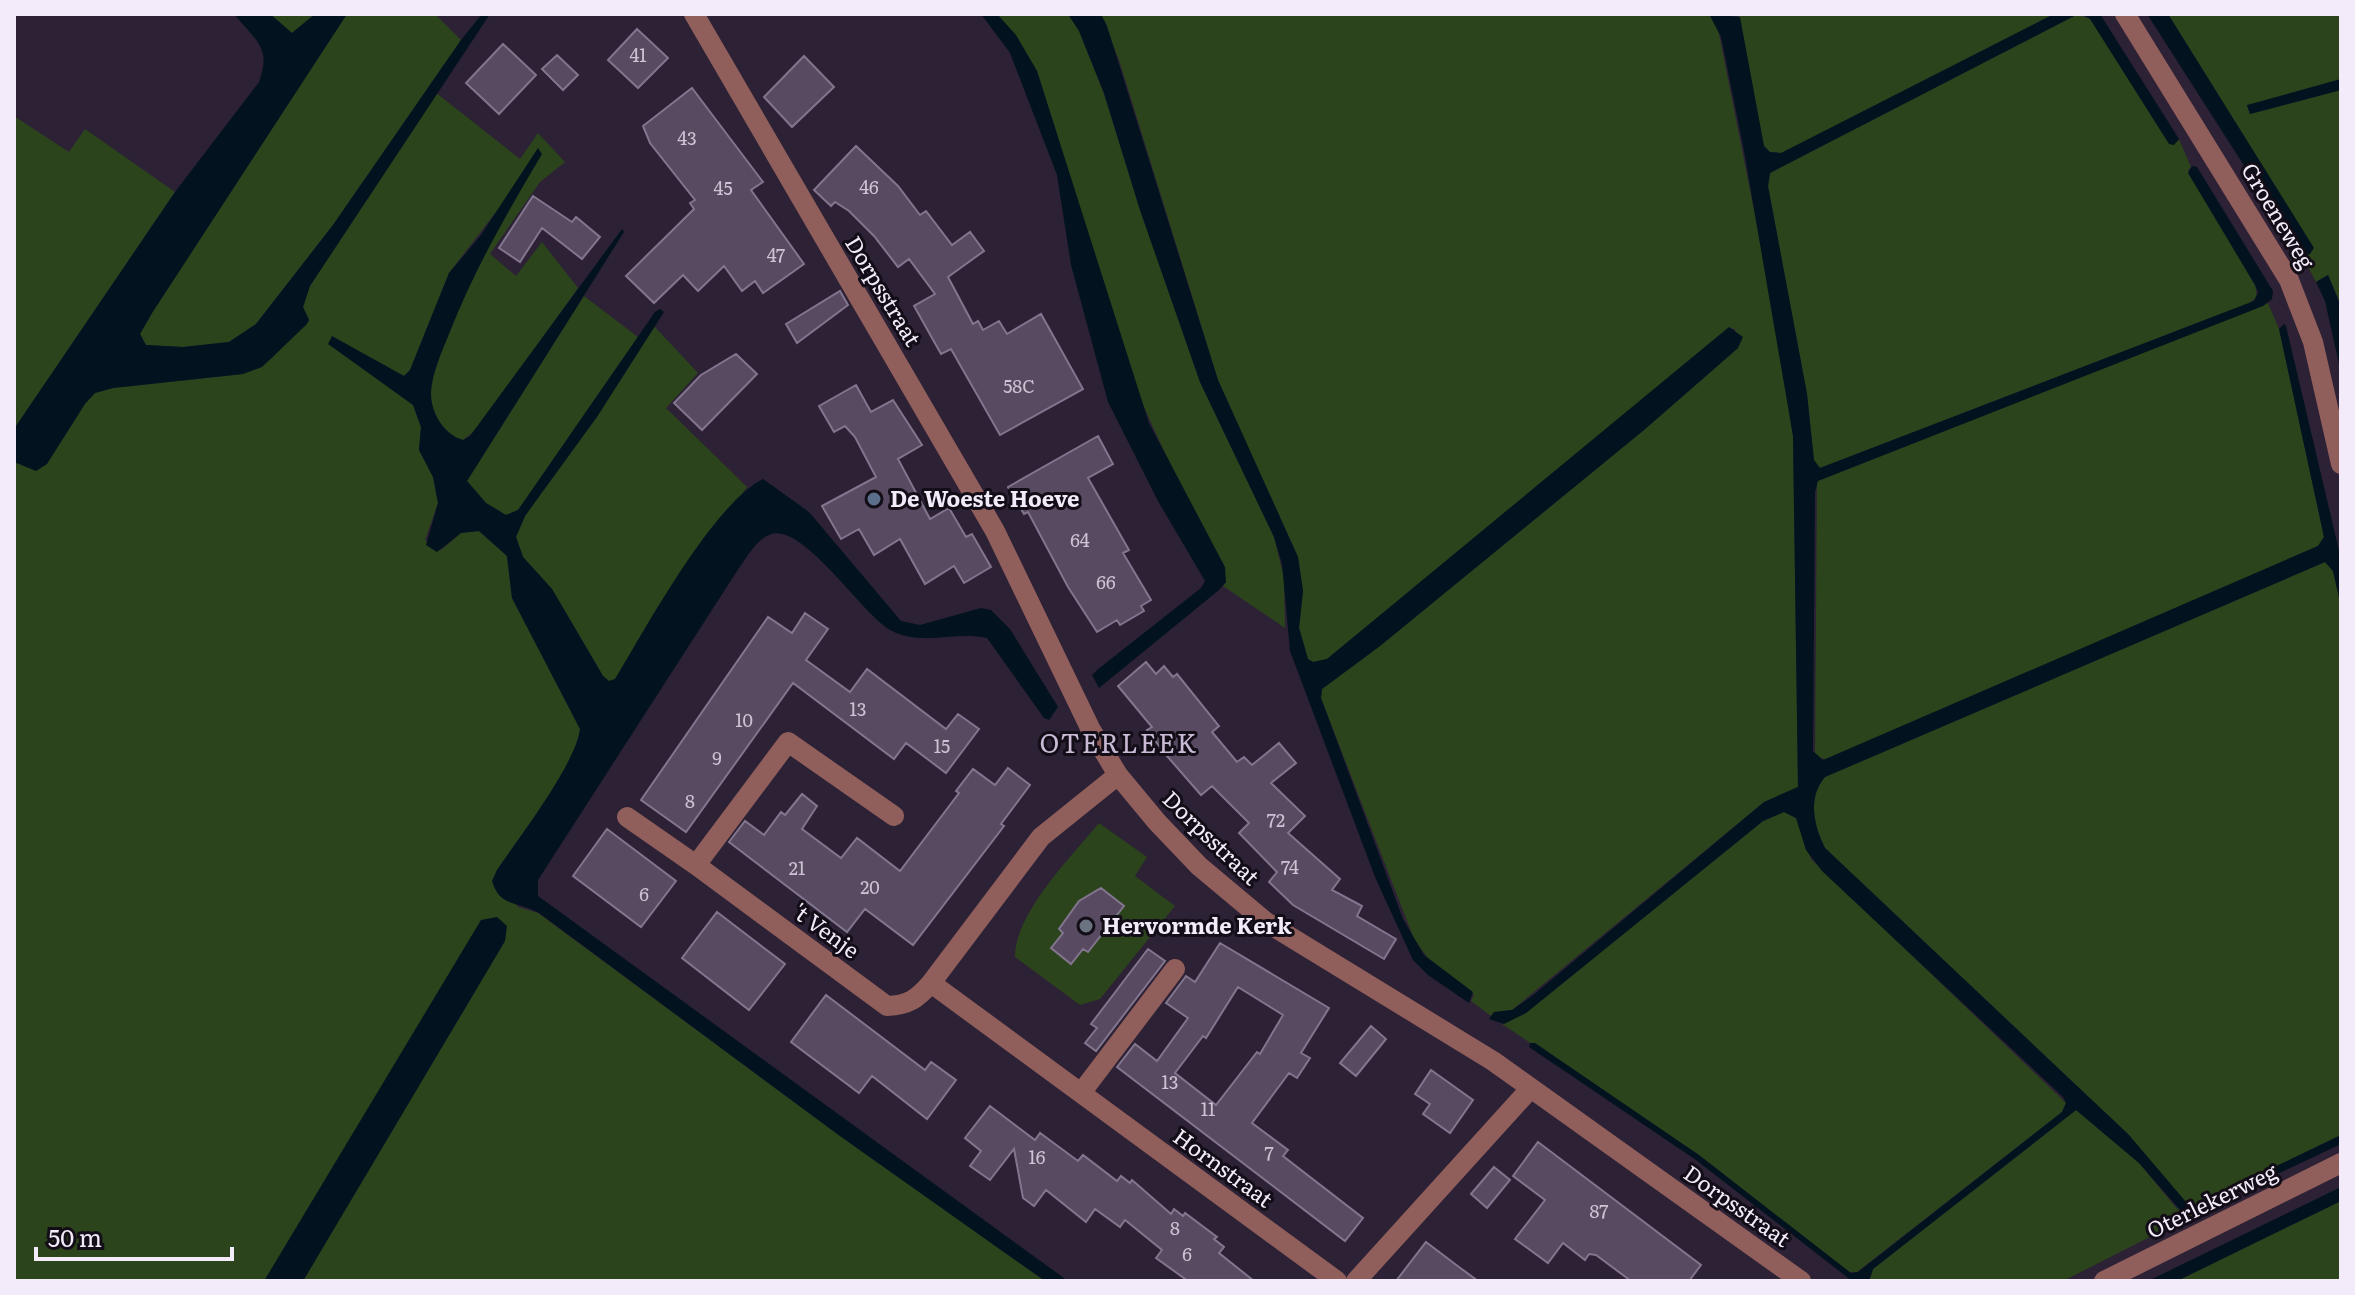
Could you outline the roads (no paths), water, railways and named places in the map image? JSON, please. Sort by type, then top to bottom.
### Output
[{"type":"street","name":"Dorpsstraat","points":[[694,14],[730,82],[961,469],[995,531],[1091,730],[1118,775],[1199,866],[1266,922],[1465,1042],[1801,1281]]},
{"type":"street","name":"Groeneweg","points":[[2125,14],[2289,280],[2313,342],[2341,464]]},
{"type":"street","points":[[696,865],[788,742],[894,816]]},
{"type":"street","name":"'t Venje","points":[[627,817],[887,1006],[917,999],[1041,837],[1118,775]]},
{"type":"street","points":[[1081,1093],[1175,969]]},
{"type":"street","name":"Hornstraat","points":[[931,983],[1337,1281]]},
{"type":"street","points":[[1356,1281],[1530,1089]]},
{"type":"street","name":"Oterlekerweg","points":[[2104,1281],[2341,1163]]},
{"type":"water","points":[[234,14],[270,14],[292,33],[315,14],[347,14],[152,313],[140,334],[146,345],[183,347],[229,342],[256,324],[333,225],[461,40],[482,14],[490,14],[310,286],[303,307],[309,320],[307,324],[262,367],[243,374],[113,388],[95,393],[47,464],[36,471],[14,462],[14,429],[175,192],[259,82],[264,60],[262,52],[255,38]]},
{"type":"water","points":[[981,14],[997,14],[1016,35],[1037,71],[1149,423],[1225,567],[1226,582],[1219,590],[1099,688],[1092,675],[1201,588],[1205,581],[1158,501],[1108,402],[1071,265],[1057,175],[1010,53]]},
{"type":"water","points":[[1068,14],[1101,14],[1107,26],[1218,380],[1298,557],[1303,591],[1299,628],[1308,659],[1313,662],[1327,659],[1729,327],[1743,337],[1738,348],[1644,430],[1380,646],[1322,689],[1321,698],[1403,919],[1424,955],[1473,992],[1469,1003],[1428,975],[1413,960],[1375,877],[1290,651],[1282,564],[1274,537],[1200,382],[1140,210],[1104,93],[1079,31]]},
{"type":"water","points":[[1709,14],[1740,17],[1764,146],[1770,152],[1781,153],[2054,14],[2078,14],[1770,173],[1768,186],[1807,394],[1814,460],[1820,468],[2254,301],[2258,292],[2255,285],[2188,173],[2192,166],[2197,167],[2273,291],[2272,299],[2263,306],[1818,481],[1815,492],[1813,751],[1823,760],[2318,546],[2324,537],[2279,329],[2284,324],[2286,326],[2341,559],[2341,606],[2333,571],[2325,562],[1825,777],[1819,785],[1814,803],[1815,821],[1825,848],[2129,1135],[2192,1209],[2186,1217],[2139,1163],[2076,1110],[1873,1269],[1869,1281],[1852,1281],[1696,1160],[1529,1047],[1530,1043],[1535,1043],[1699,1155],[1851,1273],[1858,1272],[2062,1112],[2066,1103],[2063,1097],[1822,871],[1806,850],[1796,818],[1784,812],[1763,821],[1526,1013],[1504,1024],[1489,1019],[1494,1012],[1512,1010],[1532,996],[1764,802],[1798,787],[1793,436],[1744,151],[1721,37]]},
{"type":"water","points":[[2082,14],[2100,14],[2179,139],[2174,145],[2169,144],[2090,19]]},
{"type":"water","points":[[2147,14],[2168,14],[2314,248],[2310,254],[2302,256]]},
{"type":"water","points":[[2341,79],[2341,90],[2250,114],[2247,105]]},
{"type":"water","points":[[538,148],[542,154],[492,242],[459,310],[435,370],[431,400],[444,428],[463,440],[470,436],[622,229],[624,232],[467,481],[486,503],[506,515],[518,510],[655,312],[660,309],[664,312],[597,417],[525,516],[516,537],[523,557],[552,589],[603,676],[609,681],[615,679],[702,540],[743,493],[763,479],[809,512],[901,621],[920,625],[981,608],[991,610],[1010,629],[1058,707],[1049,720],[1044,718],[987,638],[926,638],[890,630],[814,554],[782,534],[769,535],[755,546],[737,571],[538,880],[538,896],[1068,1281],[1045,1281],[840,1136],[539,913],[505,900],[495,890],[492,881],[497,870],[558,781],[580,729],[512,598],[507,556],[479,531],[461,533],[437,552],[426,545],[438,503],[433,477],[419,450],[421,427],[413,405],[328,344],[332,336],[404,376],[410,370],[449,273],[481,235]]},
{"type":"water","points":[[2328,275],[2341,306],[2341,373],[2325,301],[2316,282]]},
{"type":"water","points":[[497,917],[507,926],[505,941],[303,1281],[264,1281],[481,920]]},
{"type":"water","points":[[2341,1135],[2341,1144],[2220,1201],[2221,1193]]},
{"type":"water","points":[[2341,1187],[2341,1201],[2177,1281],[2148,1281]]},
{"type":"place","name":"De Woeste Hoeve","points":[[874,499]]},
{"type":"place","name":"Hervormde Kerk","points":[[1086,926]]},
{"type":"district","name":"OTERLEEK","points":[[1119,744]]}]
